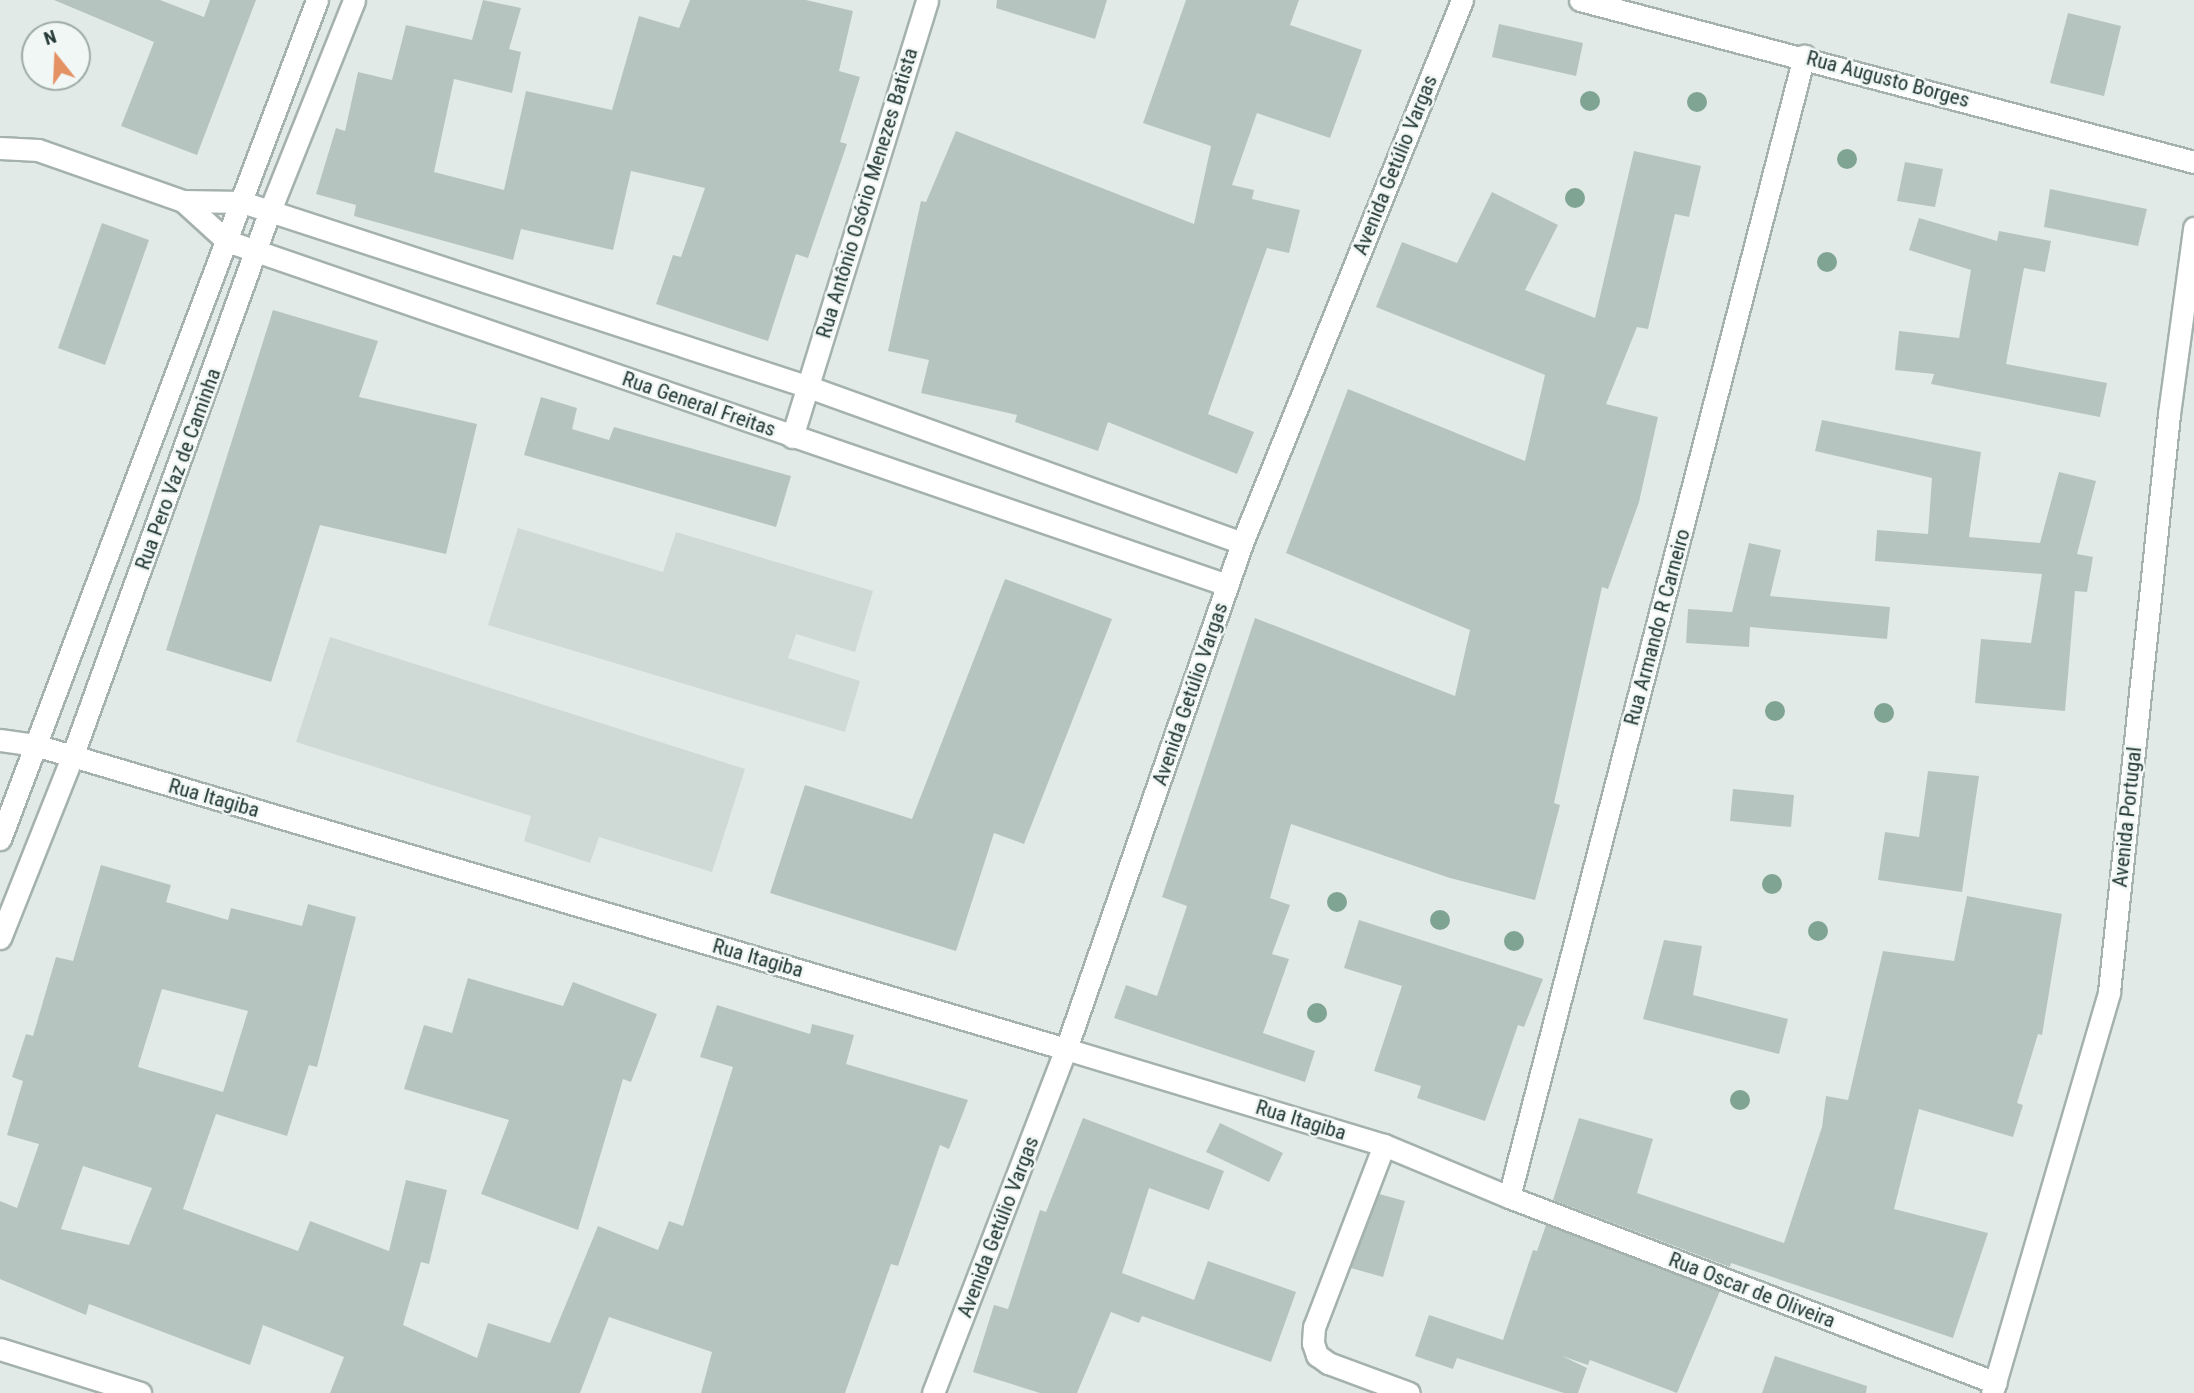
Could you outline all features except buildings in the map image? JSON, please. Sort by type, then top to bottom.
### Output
[{"type":"street","name":"Rua Pero Vaz de Caminha","points":[[0,839],[317,0]]},
{"type":"street","name":"Rua Pero Vaz de Caminha","points":[[0,938],[72,757],[259,250],[269,213],[354,0]]},
{"type":"street","name":"Rua Antônio Osório Menezes Batista","points":[[792,437],[928,0]]},
{"type":"street","name":"Avenida Getúlio Vargas","points":[[933,1393],[1066,1049],[1242,543],[1461,0]]},
{"type":"street","name":"Rua Augusto Borges","points":[[1580,0],[1804,56],[2194,162]]},
{"type":"street","name":"Rua Armando R Carneiro","points":[[1508,1197],[1804,56]]},
{"type":"street","points":[[0,148],[38,150],[183,201],[242,202],[806,386],[1242,543]]},
{"type":"street","name":"Rua General Freitas","points":[[183,201],[227,241],[1227,586]]},
{"type":"street","name":"Avenida Portugal","points":[[1995,1390],[2109,992],[2167,428],[2194,229]]},
{"type":"street","name":"Rua Itagiba","points":[[0,740],[34,745],[1066,1049],[1384,1146],[1508,1197]]},
{"type":"street","points":[[1384,1146],[1314,1327],[1313,1343],[1317,1355],[1328,1363],[1409,1393]]},
{"type":"street","name":"Rua Oscar de Oliveira","points":[[1508,1197],[1995,1390]]},
{"type":"street","points":[[0,1349],[140,1393]]},
{"type":"shaded area","points":[[518,528],[663,572],[676,532],[873,591],[855,652],[796,634],[788,658],[860,681],[845,732],[488,625]]},
{"type":"shaded area","points":[[330,637],[745,769],[712,872],[599,837],[590,863],[524,841],[531,816],[296,742]]}]
